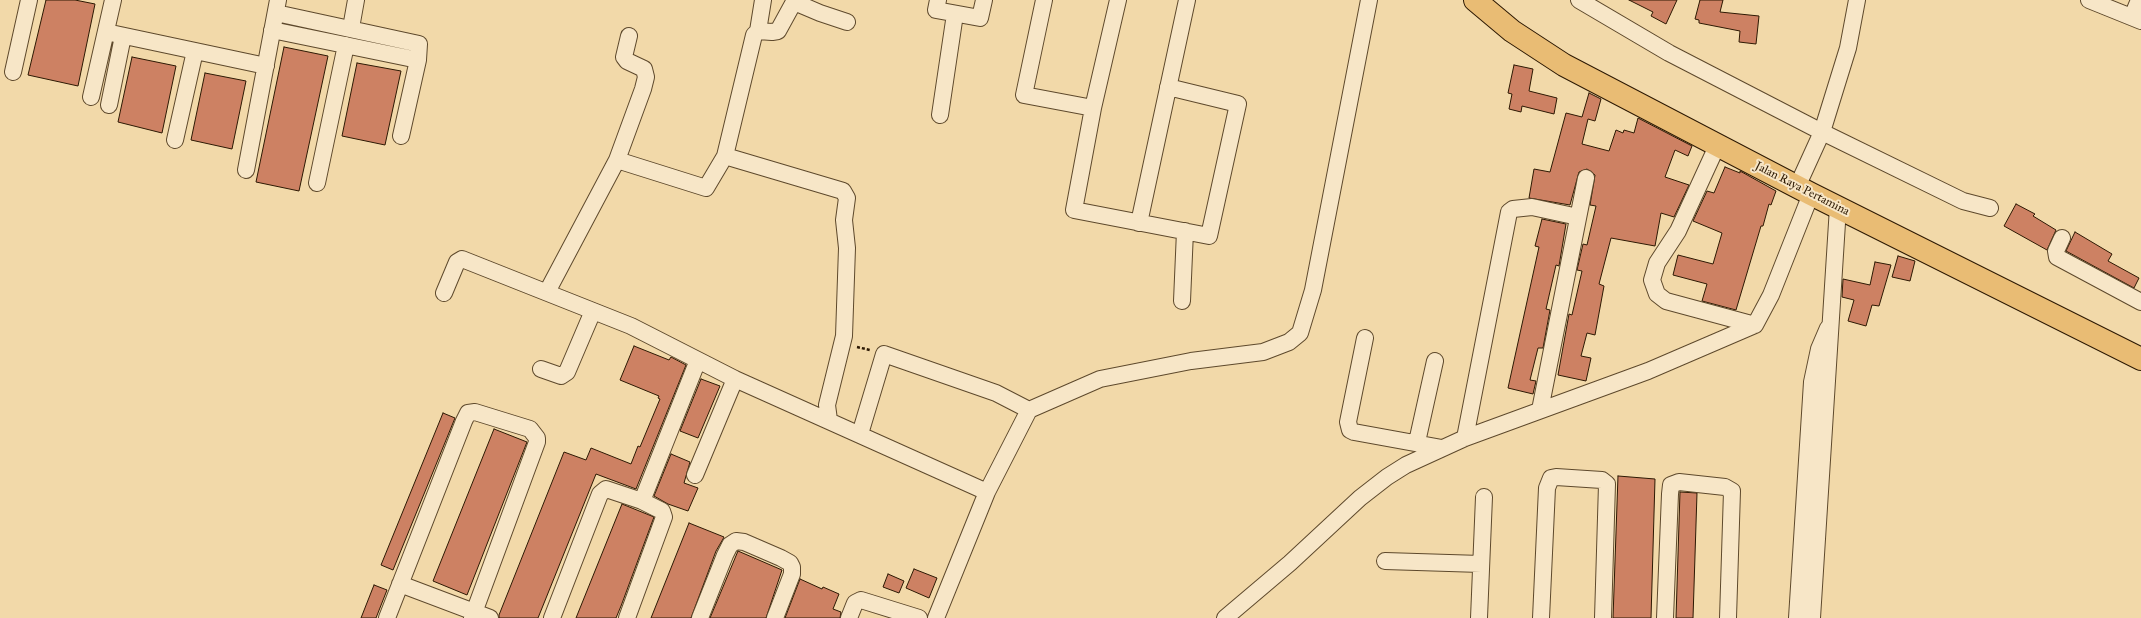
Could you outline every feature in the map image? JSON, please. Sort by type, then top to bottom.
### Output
[{"type":"main road","name":"Jalan Raya Pertamina","points":[[1475,0],[1512,31],[1564,65],[1717,146],[1803,186],[1838,207],[2141,359]]},
{"type":"street","points":[[14,72],[29,0]]},
{"type":"street","points":[[91,97],[113,0]]},
{"type":"street","points":[[350,28],[356,0]]},
{"type":"street","points":[[617,160],[706,188],[725,156],[749,52],[754,35],[758,32],[763,0]]},
{"type":"street","points":[[938,0],[936,10],[980,18],[984,0]]},
{"type":"street","points":[[1044,0],[1024,95],[1093,108]]},
{"type":"street","points":[[1118,0],[1093,108],[1074,210],[1209,236],[1238,104],[1168,87]]},
{"type":"street","points":[[1139,223],[1187,0]]},
{"type":"street","points":[[936,618],[987,492],[1029,410],[1100,379],[1184,362],[1263,352],[1290,342],[1300,333],[1313,290],[1369,0]]},
{"type":"street","points":[[1579,0],[1669,53],[1821,136],[1963,201],[1990,208]]},
{"type":"street","points":[[1224,618],[1387,477],[1442,448],[1465,438],[1648,371],[1755,326],[1771,295],[1803,186],[1821,136],[1848,48],[1857,0]]},
{"type":"street","points":[[2089,0],[2136,19],[2139,0]]},
{"type":"street","points":[[758,32],[778,31],[795,1],[820,13],[847,22]]},
{"type":"street","points":[[246,170],[277,6],[350,28],[416,43],[420,47],[401,136]]},
{"type":"street","points":[[940,115],[955,14]]},
{"type":"street","points":[[272,30],[418,60]]},
{"type":"street","points":[[106,32],[266,66]]},
{"type":"street","points":[[109,105],[123,36]]},
{"type":"street","points":[[547,292],[617,160],[643,89],[646,77],[644,69],[627,61],[624,57],[629,36]]},
{"type":"street","points":[[317,183],[346,45]]},
{"type":"street","points":[[176,140],[194,51]]},
{"type":"street","points":[[1717,146],[1678,231],[1657,263],[1652,280],[1657,294],[1666,301],[1755,326]]},
{"type":"street","points":[[725,156],[846,194],[847,203],[844,220],[847,248],[844,336],[827,405],[829,420]]},
{"type":"street","points":[[1540,410],[1586,178]]},
{"type":"street","points":[[1465,438],[1509,212],[1513,209],[1532,207],[1578,217]]},
{"type":"street","points":[[1812,618],[1838,207]]},
{"type":"street","points":[[1182,301],[1186,231]]},
{"type":"street","points":[[2062,238],[2056,251],[2057,257],[2141,302]]},
{"type":"street","points":[[444,293],[459,259],[631,326],[735,379],[987,492]]},
{"type":"street","points":[[541,369],[561,376],[568,372],[593,311]]},
{"type":"street","points":[[1797,618],[1812,382],[1819,349],[1832,320]]},
{"type":"street","points":[[1365,338],[1348,426],[1354,432],[1417,442],[1442,448]]},
{"type":"street","points":[[860,434],[884,354],[996,392],[1029,410]]},
{"type":"street","points":[[642,501],[698,360]]},
{"type":"street","points":[[1417,442],[1435,361]]},
{"type":"street","points":[[695,475],[735,379]]},
{"type":"street","points":[[386,618],[468,413],[475,412],[530,429],[537,438],[537,447],[473,615]]},
{"type":"street","points":[[1542,618],[1547,488],[1551,478],[1556,477],[1602,480],[1607,484],[1603,618]]},
{"type":"street","points":[[1665,618],[1670,494],[1673,483],[1679,482],[1725,487],[1732,491],[1728,618]]},
{"type":"street","points":[[552,618],[601,491],[606,488],[642,501],[662,511],[664,517],[627,618]]},
{"type":"street","points":[[1479,618],[1484,498]]},
{"type":"street","points":[[700,618],[725,555],[730,545],[736,541],[744,542],[790,563],[792,567],[792,574],[775,618]]},
{"type":"street","points":[[1385,561],[1481,564]]},
{"type":"street","points":[[400,584],[473,615],[490,618]]},
{"type":"street","points":[[849,618],[855,603],[861,600],[919,618]]},
{"type":"path","points":[[844,336],[847,344],[884,354]]},
{"type":"building","points":[[46,0],[75,0],[95,4],[78,86],[28,75]]},
{"type":"building","points":[[1629,0],[1677,0],[1666,24],[1651,16],[1653,12]]},
{"type":"building","points":[[1700,0],[1723,0],[1720,12],[1759,16],[1756,44],[1739,42],[1740,31],[1699,23],[1699,20],[1695,19]]},
{"type":"building","points":[[284,47],[328,56],[299,191],[256,182]]},
{"type":"building","points":[[132,57],[176,66],[162,133],[118,122]]},
{"type":"building","points":[[357,63],[401,71],[385,145],[342,136]]},
{"type":"building","points":[[1514,65],[1533,69],[1529,91],[1557,98],[1554,114],[1522,106],[1521,112],[1509,109],[1512,94],[1508,93]]},
{"type":"building","points":[[205,73],[246,81],[232,149],[191,140]]},
{"type":"building","points":[[1589,93],[1601,99],[1595,121],[1588,119],[1582,144],[1609,151],[1616,130],[1623,133],[1624,130],[1634,133],[1638,118],[1692,146],[1688,156],[1675,150],[1665,177],[1689,185],[1674,217],[1661,213],[1655,246],[1611,238],[1599,284],[1604,286],[1595,335],[1587,333],[1581,356],[1591,358],[1586,381],[1558,375],[1569,314],[1572,315],[1582,271],[1577,270],[1583,244],[1587,245],[1596,206],[1590,205],[1595,175],[1587,169],[1579,172],[1570,205],[1529,198],[1534,169],[1550,172],[1566,113],[1582,117]]},
{"type":"building","points":[[1725,167],[1740,173],[1740,171],[1776,191],[1771,205],[1769,204],[1763,226],[1761,226],[1736,310],[1702,301],[1707,284],[1673,275],[1678,255],[1713,264],[1722,233],[1693,221],[1707,191],[1714,193]]},
{"type":"building","points":[[2016,204],[2035,214],[2033,216],[2056,230],[2047,250],[2004,226]]},
{"type":"building","points":[[1542,219],[1566,224],[1559,266],[1556,265],[1546,309],[1550,310],[1543,348],[1538,348],[1530,380],[1536,381],[1533,394],[1508,388],[1539,247],[1535,246]]},
{"type":"building","points":[[2075,232],[2112,254],[2108,261],[2139,278],[2134,288],[2066,251]]},
{"type":"building","points":[[1898,256],[1915,261],[1910,281],[1892,277]]},
{"type":"building","points":[[1875,262],[1891,265],[1879,306],[1872,305],[1866,326],[1848,321],[1854,300],[1842,297],[1843,279],[1870,285]]},
{"type":"building","points":[[634,346],[669,360],[671,357],[686,365],[636,489],[596,474],[538,618],[499,618],[564,452],[586,460],[591,448],[631,464],[638,446],[640,447],[660,399],[658,398],[659,396],[620,380]]},
{"type":"building","points":[[701,379],[720,386],[698,438],[680,431]]},
{"type":"building","points":[[443,413],[455,418],[393,570],[381,565]]},
{"type":"building","points":[[494,429],[527,442],[467,595],[433,581]]},
{"type":"building","points":[[671,454],[690,462],[684,483],[698,488],[688,511],[668,504],[654,496]]},
{"type":"building","points":[[1618,476],[1655,479],[1651,618],[1613,618]]},
{"type":"building","points":[[1680,492],[1697,493],[1693,618],[1676,618]]},
{"type":"building","points":[[622,504],[654,517],[621,606],[616,618],[576,618]]},
{"type":"building","points":[[689,523],[724,537],[716,551],[691,618],[651,618]]},
{"type":"building","points":[[738,551],[782,570],[766,618],[710,618]]},
{"type":"building","points":[[914,569],[937,578],[929,598],[906,588]]},
{"type":"building","points":[[888,574],[904,581],[899,593],[883,587]]},
{"type":"building","points":[[800,579],[822,589],[823,587],[839,594],[833,609],[841,612],[840,618],[785,618]]},
{"type":"building","points":[[374,585],[387,590],[376,618],[361,618]]}]
